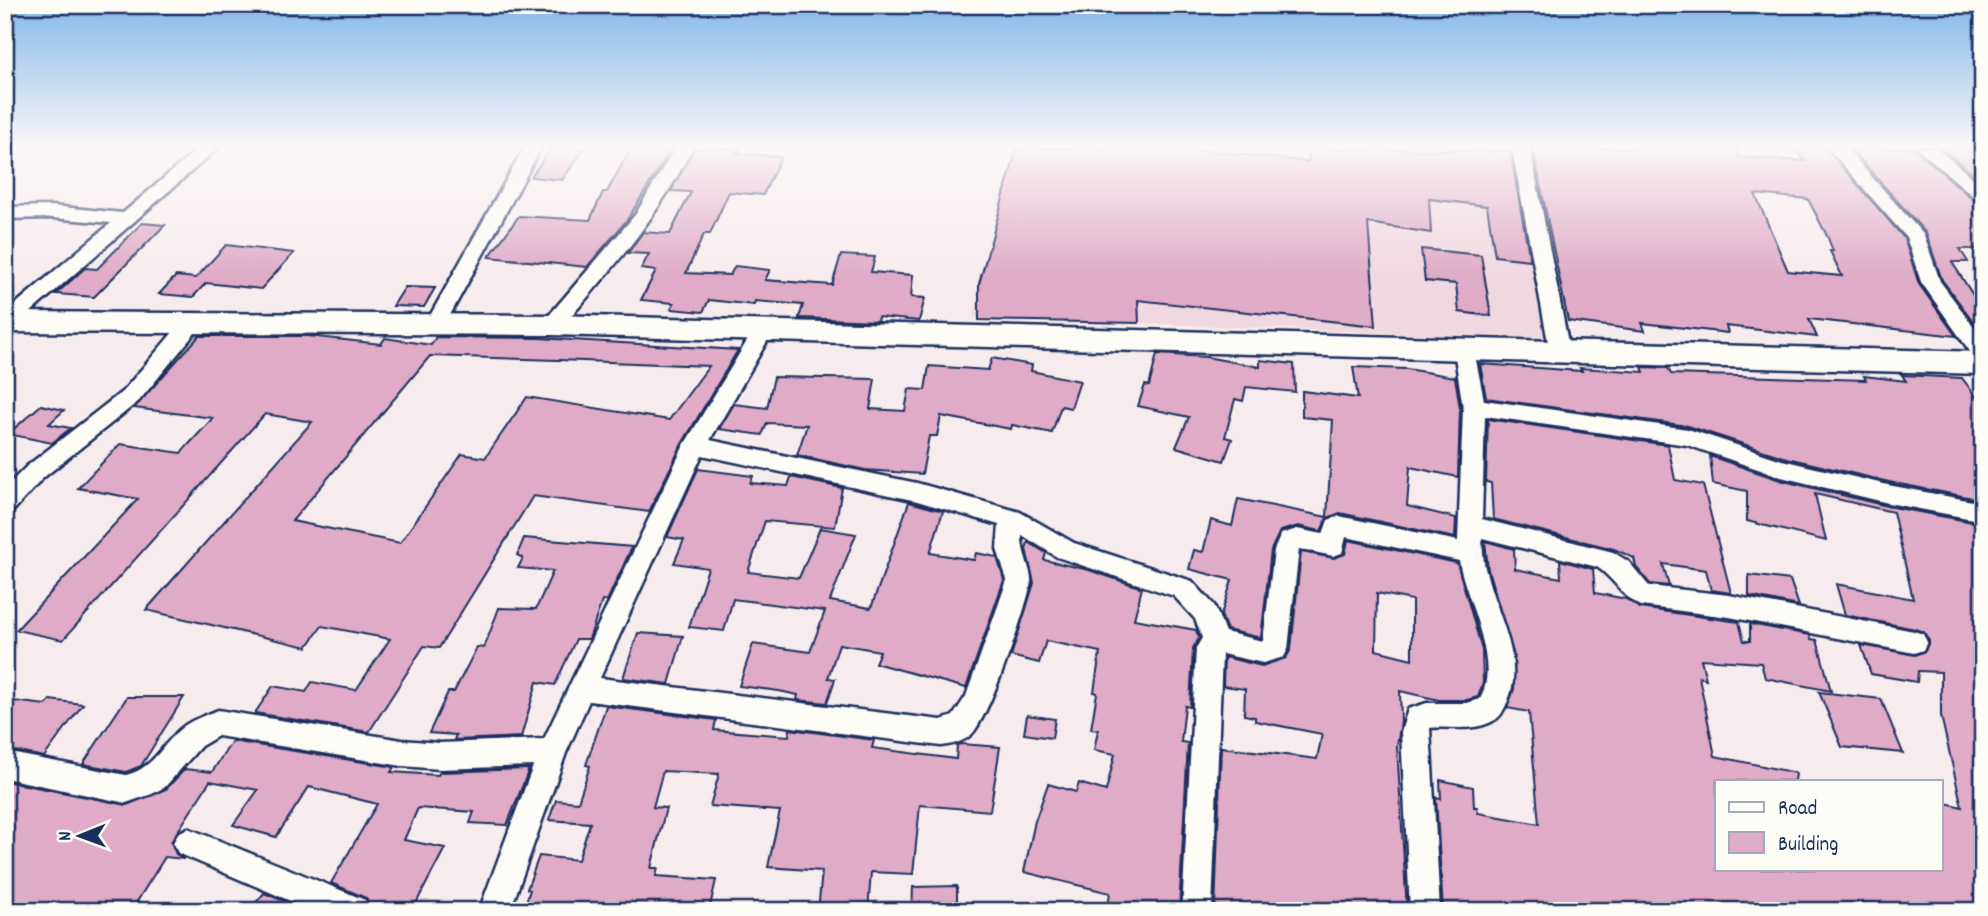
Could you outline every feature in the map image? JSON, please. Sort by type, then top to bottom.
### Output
[{"type":"main road","points":[[6,323],[552,324],[1983,363]]},
{"type":"street","points":[[6,323],[159,191]]},
{"type":"street","points":[[436,323],[509,191]]},
{"type":"street","points":[[552,324],[629,236],[661,191]]},
{"type":"street","points":[[1529,191],[1560,353]]},
{"type":"street","points":[[1875,191],[1915,235],[1931,282],[1983,355]]},
{"type":"street","points":[[5,213],[52,212],[125,219]]},
{"type":"street","points":[[5,504],[35,472],[131,397],[192,322]]},
{"type":"street","points":[[494,911],[552,752],[695,445],[763,331]]},
{"type":"street","points":[[1425,911],[1415,732],[1419,718],[1431,713],[1475,716],[1485,712],[1492,705],[1499,686],[1500,664],[1471,554],[1474,406],[1464,350]]},
{"type":"street","points":[[1474,406],[1688,438],[1781,468],[1888,494],[1983,512]]},
{"type":"street","points":[[695,445],[917,492],[1012,519],[1066,550],[1183,588],[1205,613],[1216,641]]},
{"type":"street","points":[[582,688],[932,732],[951,732],[963,725],[977,702],[998,650],[1019,580],[1009,549],[1012,519]]},
{"type":"street","points":[[1216,641],[1263,652],[1275,649],[1286,550],[1290,541],[1297,539],[1333,546],[1336,527],[1339,526],[1471,554]]},
{"type":"street","points":[[1471,526],[1604,559],[1620,569],[1641,595],[1741,608],[1914,642]]},
{"type":"street","points":[[1197,911],[1209,648],[1216,641]]},
{"type":"street","points":[[5,765],[126,789],[137,787],[153,780],[167,767],[186,738],[218,723],[402,753],[440,756],[552,752]]},
{"type":"street","points":[[188,843],[334,908]]},
{"type":"shaded area","points":[[1014,191],[1516,191],[1550,339],[973,317]]},
{"type":"building","points":[[645,191],[627,220],[587,267],[489,257],[519,216],[590,220],[603,192]]},
{"type":"building","points":[[671,191],[765,191],[763,195],[729,192],[710,234],[704,234],[686,273],[730,275],[735,266],[770,270],[765,280],[832,285],[841,255],[875,257],[871,272],[913,275],[911,297],[925,298],[919,321],[878,317],[877,321],[799,318],[803,305],[755,301],[754,305],[709,300],[703,312],[671,309],[674,303],[641,300],[656,271],[641,269],[649,254],[628,253],[643,232],[670,234],[691,192]]},
{"type":"building","points":[[1005,191],[1517,191],[1530,260],[1495,256],[1487,206],[1429,199],[1431,233],[1368,223],[1376,326],[1138,300],[1139,323],[979,320],[979,284]]},
{"type":"building","points":[[1542,191],[1863,191],[1904,238],[1919,284],[1956,336],[1809,319],[1817,337],[1726,326],[1728,333],[1642,323],[1645,331],[1568,321]],"holes":[[[1755,194],[1808,199],[1833,251],[1830,251],[1842,276],[1788,271]]]},
{"type":"building","points":[[1888,191],[1963,191],[1975,201],[1983,203],[1983,249],[1960,249],[1968,262],[1952,262],[1983,311],[1983,334],[1942,280],[1926,233]]},
{"type":"building","points":[[142,223],[165,225],[94,297],[56,294],[85,268],[97,269]]},
{"type":"building","points":[[226,245],[294,253],[261,289],[206,283],[193,297],[159,294],[176,276],[196,278]]},
{"type":"building","points":[[1421,249],[1481,255],[1491,316],[1459,312],[1456,284],[1425,281]]},
{"type":"building","points":[[405,287],[435,288],[424,307],[393,306]]},
{"type":"building","points":[[199,336],[308,336],[381,344],[385,338],[431,345],[436,337],[539,338],[738,350],[682,444],[649,512],[533,496],[439,648],[424,646],[369,732],[255,713],[273,686],[306,692],[312,682],[356,690],[390,639],[322,626],[307,647],[146,610],[312,422],[265,414],[63,640],[16,630],[138,499],[78,488],[120,444],[181,453],[213,418],[134,408]],"holes":[[[430,356],[709,366],[669,420],[527,397],[485,458],[462,454],[400,543],[292,521]]]},
{"type":"building","points":[[1157,354],[1206,357],[1260,367],[1260,360],[1294,364],[1295,392],[1246,387],[1243,401],[1235,399],[1225,437],[1232,439],[1224,461],[1176,447],[1189,417],[1138,406],[1145,385],[1149,386]]},
{"type":"building","points":[[992,358],[1032,365],[1031,371],[1080,381],[1071,408],[1061,406],[1052,433],[1012,425],[1011,429],[941,416],[937,436],[929,436],[922,474],[865,470],[797,455],[807,425],[767,423],[762,435],[719,429],[734,404],[767,408],[774,377],[875,379],[870,409],[905,411],[909,389],[925,390],[929,366],[988,370]]},
{"type":"building","points":[[1480,364],[1582,371],[1580,368],[1644,372],[1642,367],[1668,368],[1671,374],[1866,380],[1864,376],[1906,381],[1902,375],[1962,378],[1983,406],[1983,500],[1889,482],[1783,457],[1688,426],[1486,398]]},
{"type":"building","points":[[1353,367],[1407,369],[1455,377],[1460,408],[1458,477],[1410,467],[1407,506],[1456,518],[1455,538],[1340,513],[1327,518],[1321,531],[1298,526],[1280,531],[1271,550],[1261,638],[1227,630],[1221,615],[1232,580],[1189,569],[1194,550],[1203,552],[1211,520],[1232,526],[1238,499],[1327,517],[1333,420],[1302,417],[1302,391],[1358,398]]},
{"type":"building","points":[[41,405],[64,410],[49,424],[71,428],[52,443],[8,434]]},
{"type":"building","points":[[1488,419],[1668,445],[1675,480],[1703,485],[1731,593],[1711,590],[1706,570],[1663,564],[1669,586],[1650,584],[1636,567],[1634,558],[1614,549],[1493,519],[1491,483],[1486,482]]},
{"type":"building","points":[[1710,456],[1780,480],[1887,506],[1983,524],[1983,911],[1443,911],[1436,798],[1441,799],[1440,780],[1473,787],[1474,807],[1477,807],[1478,813],[1539,824],[1529,712],[1507,708],[1514,689],[1514,656],[1488,570],[1485,541],[1514,549],[1515,569],[1561,578],[1560,560],[1593,569],[1595,593],[1626,599],[1640,608],[1739,622],[1744,641],[1750,641],[1750,624],[1810,635],[1811,639],[1817,640],[1831,691],[1765,678],[1761,663],[1701,659],[1706,679],[1699,677],[1715,756],[1796,773],[1795,780],[1715,780],[1715,870],[1942,870],[1942,802],[1962,807],[1941,716],[1941,672],[1918,671],[1917,682],[1871,674],[1861,645],[1915,655],[1925,651],[1929,641],[1924,632],[1915,629],[1845,615],[1836,584],[1913,599],[1893,512],[1815,494],[1826,541],[1747,521],[1747,491],[1713,484]]},
{"type":"building","points":[[698,469],[753,476],[750,483],[788,486],[791,477],[842,488],[835,527],[765,521],[748,572],[799,578],[820,528],[856,534],[830,601],[871,608],[909,502],[943,511],[930,553],[974,560],[976,553],[997,557],[1004,580],[966,688],[875,663],[880,651],[839,644],[828,678],[835,679],[827,703],[797,700],[798,695],[739,686],[753,644],[810,652],[825,611],[733,599],[724,631],[689,627],[708,568],[674,563],[684,540],[667,537]]},
{"type":"building","points":[[524,538],[632,547],[607,601],[602,601],[589,639],[576,639],[555,685],[537,682],[521,737],[454,740],[456,735],[429,733],[448,692],[454,692],[477,647],[484,648],[499,608],[536,609],[553,571],[518,568],[523,558],[517,555]]},
{"type":"building","points":[[1348,540],[1457,563],[1482,650],[1483,683],[1478,697],[1467,700],[1439,700],[1400,691],[1401,722],[1397,746],[1407,911],[1215,911],[1221,747],[1317,759],[1322,734],[1255,721],[1255,717],[1244,715],[1245,689],[1223,686],[1224,657],[1262,666],[1286,658],[1291,649],[1301,552],[1334,558],[1345,554]],"holes":[[[1377,593],[1412,600],[1412,659],[1376,650]]]},
{"type":"building","points":[[1028,542],[1046,553],[1044,560],[1089,570],[1142,588],[1134,619],[1196,630],[1199,638],[1193,648],[1190,707],[1185,706],[1181,742],[1188,743],[1179,911],[1107,911],[1110,893],[1024,872],[1035,821],[1048,784],[1076,792],[1079,783],[1106,791],[1115,754],[1094,750],[1098,730],[1091,729],[1100,652],[1046,641],[1039,663],[1011,656],[1034,583],[1026,549]]},
{"type":"building","points":[[1749,575],[1790,580],[1799,606],[1749,596]]},
{"type":"building","points":[[638,633],[683,636],[669,684],[623,678]]},
{"type":"building","points":[[1819,692],[1881,699],[1903,753],[1842,747]]},
{"type":"building","points":[[127,697],[184,697],[141,766],[126,772],[83,764]]},
{"type":"building","points":[[5,700],[46,705],[50,700],[83,704],[44,757],[5,749]]},
{"type":"building","points":[[606,706],[716,720],[714,730],[789,736],[790,729],[874,740],[872,748],[956,759],[957,745],[1000,747],[990,811],[920,805],[913,874],[871,872],[868,911],[818,911],[822,871],[768,867],[780,811],[710,806],[719,774],[663,771],[653,807],[666,808],[651,868],[658,868],[656,876],[716,880],[709,911],[523,911],[530,890],[527,889],[539,856],[578,860],[590,823],[549,820],[556,800],[578,802],[590,766],[586,765]]},
{"type":"building","points":[[1027,715],[1055,719],[1052,738],[1024,734]]},
{"type":"building","points":[[232,741],[394,767],[391,772],[438,775],[440,772],[529,769],[507,825],[470,823],[474,812],[418,808],[404,840],[445,848],[412,911],[371,910],[366,898],[331,883],[377,804],[309,787],[276,837],[233,825],[258,790],[210,781],[171,842],[176,854],[184,859],[165,857],[131,911],[93,911],[52,905],[48,911],[5,909],[5,781],[127,805],[166,789],[185,769],[212,772]]},
{"type":"building","points":[[957,886],[957,911],[912,911],[913,887]]},
{"type":"building","points":[[264,893],[304,909],[304,911],[249,911]]}]
